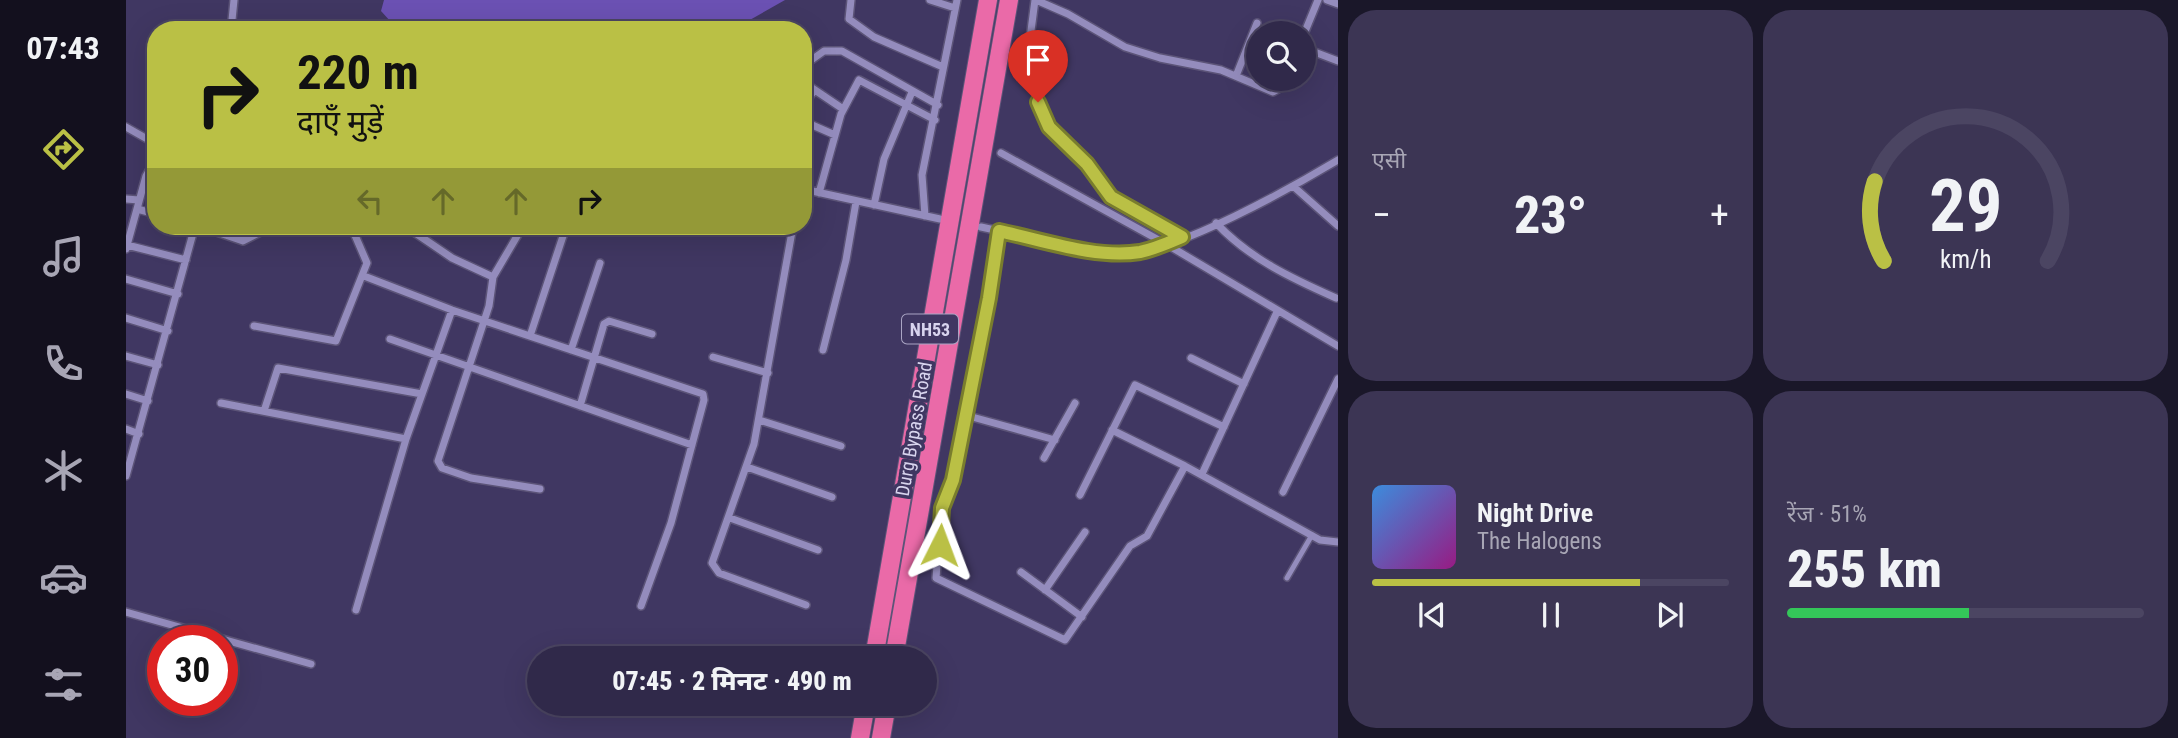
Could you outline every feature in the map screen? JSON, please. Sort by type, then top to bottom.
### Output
[{"type":"highway","name":"Durg Bypass Road","points":[[876,646],[988,0]]},
{"type":"highway","name":"Durg Bypass Road","points":[[896,646],[1009,0]]},
{"type":"highway","points":[[860,738],[864,716]]},
{"type":"highway","points":[[881,738],[885,716]]},
{"type":"street","points":[[232,21],[234,0]]},
{"type":"street","points":[[851,0],[849,19],[865,33],[943,67]]},
{"type":"street","points":[[925,216],[922,175],[956,4],[930,0]]},
{"type":"street","points":[[1180,238],[1111,197],[1087,164],[1049,127],[1038,102],[1031,68],[1029,46],[1036,0],[1068,14],[1125,47],[1246,80]]},
{"type":"street","points":[[1309,21],[1318,0]]},
{"type":"street","points":[[1327,0],[1338,4]]},
{"type":"street","points":[[812,60],[824,51],[842,51],[937,105]]},
{"type":"street","points":[[1236,76],[1246,51]]},
{"type":"street","points":[[1316,53],[1338,61]]},
{"type":"street","points":[[819,193],[843,109],[862,79],[935,120]]},
{"type":"street","points":[[812,94],[814,91],[843,109]]},
{"type":"street","points":[[874,205],[884,159],[912,92]]},
{"type":"street","points":[[812,125],[835,135]]},
{"type":"street","points":[[126,127],[147,139]]},
{"type":"street","points":[[1001,153],[1166,244],[1338,346]]},
{"type":"street","points":[[981,227],[1108,252],[1142,251],[1216,223],[1293,187],[1338,160]]},
{"type":"street","points":[[147,184],[138,204],[127,243],[187,260]]},
{"type":"street","points":[[1293,187],[1338,226]]},
{"type":"street","points":[[812,191],[940,219]]},
{"type":"street","points":[[126,199],[147,209]]},
{"type":"street","points":[[823,351],[846,260],[856,202]]},
{"type":"street","points":[[1216,223],[1244,250],[1272,268],[1336,298]]},
{"type":"street","points":[[999,231],[953,480],[941,515],[936,578],[1060,639],[1069,637],[1130,546],[1147,536],[1185,466]]},
{"type":"street","points":[[126,476],[194,235]]},
{"type":"street","points":[[225,235],[243,241],[255,235]]},
{"type":"street","points":[[254,326],[336,341],[364,276],[366,257],[355,235]]},
{"type":"street","points":[[418,235],[452,258],[493,277]]},
{"type":"street","points":[[518,235],[493,277],[485,321],[439,455],[439,465],[471,478],[540,489]]},
{"type":"street","points":[[530,336],[563,235]]},
{"type":"street","points":[[791,235],[759,420],[747,467],[713,559],[716,570],[806,605]]},
{"type":"street","points":[[571,350],[600,263]]},
{"type":"street","points":[[364,276],[452,310],[703,394],[671,523],[641,606]]},
{"type":"street","points":[[126,279],[178,293]]},
{"type":"street","points":[[356,610],[406,439],[452,310]]},
{"type":"street","points":[[1202,474],[1277,312]]},
{"type":"street","points":[[126,318],[168,331]]},
{"type":"street","points":[[580,406],[606,322],[652,334]]},
{"type":"street","points":[[390,339],[692,445]]},
{"type":"street","points":[[126,356],[158,365]]},
{"type":"street","points":[[713,357],[768,373]]},
{"type":"street","points":[[1191,358],[1244,384]]},
{"type":"street","points":[[264,411],[278,368],[422,394]]},
{"type":"street","points":[[1283,492],[1338,379]]},
{"type":"street","points":[[1080,495],[1132,388],[1139,385],[1224,427]]},
{"type":"street","points":[[126,394],[148,401]]},
{"type":"street","points":[[221,402],[406,439]]},
{"type":"street","points":[[1044,458],[1075,403]]},
{"type":"street","points":[[965,415],[1055,440]]},
{"type":"street","points":[[759,420],[841,446]]},
{"type":"street","points":[[126,429],[139,434]]},
{"type":"street","points":[[1112,430],[1202,474],[1328,543],[1338,542]]},
{"type":"street","points":[[747,467],[832,496]]},
{"type":"street","points":[[730,517],[818,550]]},
{"type":"street","points":[[1045,590],[1085,532]]},
{"type":"street","points":[[1021,572],[1082,617]]},
{"type":"street","points":[[126,612],[311,664]]},
{"type":"lane","points":[[1287,578],[1312,535]]},
{"type":"shaded area","points":[[384,0],[785,0],[748,21],[390,21],[381,11]]},
{"type":"route","points":[[940,545],[942,508],[953,480],[989,298],[999,231],[1070,246],[1128,253],[1155,248],[1182,237],[1131,211],[1111,197],[1101,187],[1087,164],[1060,141],[1049,127],[1038,102]]}]
